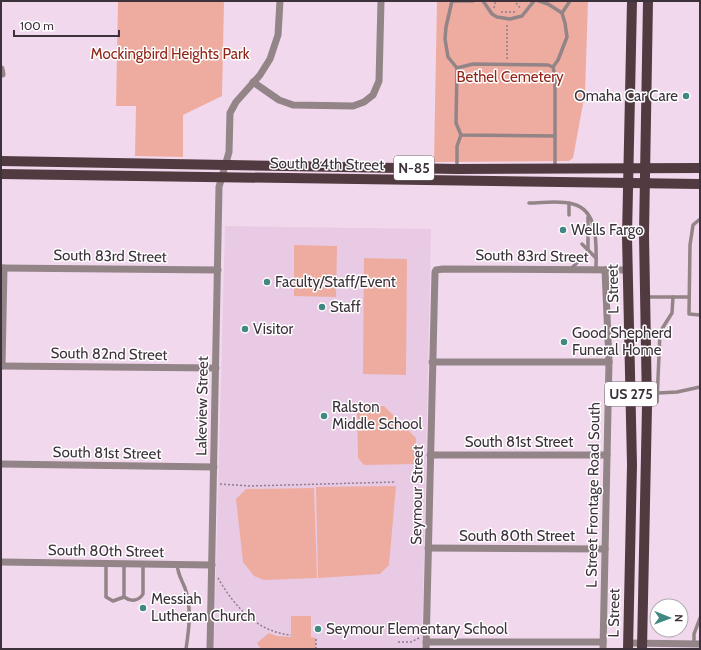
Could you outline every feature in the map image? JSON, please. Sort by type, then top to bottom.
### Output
[{"type":"main road","name":"L Street","points":[[628,646],[632,458],[627,270],[632,1]]},
{"type":"main road","name":"L Street","points":[[642,646],[647,406],[644,297],[644,184],[648,1]]},
{"type":"main road","name":"South 84th Street","points":[[1,161],[457,169],[700,168]]},
{"type":"main road","name":"South 84th Street","points":[[1,174],[700,184]]},
{"type":"street","name":"Lakeview Street","points":[[210,649],[220,187],[228,152],[230,113],[236,102],[266,67],[275,47],[279,25],[280,1]]},
{"type":"street","points":[[253,82],[279,100],[293,106],[354,106],[370,98],[379,81],[381,1]]},
{"type":"street","points":[[2,366],[3,268]]},
{"type":"street","name":"South 83rd Street","points":[[3,268],[218,270]]},
{"type":"street","name":"South 83rd Street","points":[[436,270],[627,270]]},
{"type":"street","name":"Seymour Street","points":[[425,642],[434,276],[436,270]]},
{"type":"street","name":"L Street Frontage Road South","points":[[603,646],[609,362],[605,270]]},
{"type":"street","points":[[432,362],[609,362]]},
{"type":"street","name":"South 82nd Street","points":[[2,366],[216,368]]},
{"type":"street","name":"South 81st Street","points":[[430,455],[607,456]]},
{"type":"street","name":"South 81st Street","points":[[1,464],[214,467]]},
{"type":"street","name":"South 80th Street","points":[[428,548],[605,549]]},
{"type":"street","name":"South 80th Street","points":[[1,562],[212,565]]},
{"type":"street","points":[[425,642],[603,646]]},
{"type":"street","points":[[628,646],[697,644]]},
{"type":"lane","points":[[457,169],[457,146],[461,135],[456,123],[457,68],[448,57],[445,38],[446,27],[452,1],[473,1]]},
{"type":"lane","points":[[483,1],[498,17],[507,19],[517,18],[524,13],[534,1]]},
{"type":"lane","points":[[539,1],[548,4],[562,13],[565,23],[567,37],[558,60],[553,67]]},
{"type":"lane","points":[[562,13],[570,1]]},
{"type":"lane","points":[[457,68],[473,64],[548,65],[553,67]]},
{"type":"lane","points":[[553,67],[556,77],[555,168]]},
{"type":"lane","points":[[461,135],[555,136]]},
{"type":"lane","points":[[529,203],[569,203],[579,206],[588,216],[594,228],[596,270]]},
{"type":"lane","points":[[569,203],[569,215]]},
{"type":"lane","points":[[571,269],[588,251],[588,216]]},
{"type":"lane","points":[[700,219],[693,225],[690,245],[689,297],[689,314],[700,315]]},
{"type":"lane","points":[[582,244],[596,258]]},
{"type":"lane","points":[[644,297],[689,297]]},
{"type":"lane","points":[[657,402],[660,332],[672,313],[673,297]]},
{"type":"lane","points":[[658,392],[677,392],[700,388]]},
{"type":"lane","points":[[106,564],[106,597],[113,601],[124,597],[128,600],[140,598],[143,594],[143,564]]},
{"type":"lane","points":[[124,564],[124,597]]},
{"type":"lane","points":[[177,564],[179,577],[189,604],[190,622],[186,649]]},
{"type":"lane","points":[[697,644],[694,634],[700,618]]},
{"type":"path","points":[[498,1],[495,3],[493,13],[524,13]]},
{"type":"path","points":[[516,3],[524,13]]},
{"type":"path","points":[[507,19],[507,64]]},
{"type":"path","points":[[220,484],[250,486],[396,482]]},
{"type":"path","points":[[218,578],[231,599],[254,622],[283,634],[291,635]]},
{"type":"path","points":[[316,638],[316,649]]},
{"type":"path","points":[[398,642],[425,642]]},
{"type":"shaded area","name":"Ralston Middle School","points":[[225,226],[431,229],[422,649],[214,649]]},
{"type":"green space","name":"Mockingbird Heights Park","points":[[118,1],[224,1],[222,96],[183,115],[183,157],[135,156],[136,106],[116,106]]},
{"type":"green space","name":"Bethel Cemetery","points":[[437,1],[588,1],[585,93],[573,158],[569,161],[434,162]]},
{"type":"green space","points":[[294,245],[337,246],[336,297],[294,296]]},
{"type":"green space","points":[[364,258],[407,259],[406,375],[363,374]]},
{"type":"green space","points":[[384,406],[416,438],[415,464],[364,465],[358,458],[357,407]]},
{"type":"green space","points":[[396,486],[389,565],[380,574],[318,578],[316,487]]},
{"type":"green space","points":[[314,488],[317,578],[264,580],[254,576],[243,562],[236,499],[246,489]]},
{"type":"green space","points":[[291,616],[311,616],[311,637],[316,638],[316,649],[261,649],[257,643],[269,633],[277,636],[291,637]]},
{"type":"place","name":"Omaha Car Care","points":[[686,96]]},
{"type":"place","name":"Wells Fargo","points":[[563,230]]},
{"type":"place","name":"Faculty/Staff/Event","points":[[267,282]]},
{"type":"place","name":"Staff","points":[[322,307]]},
{"type":"place","name":"Visitor","points":[[245,329]]},
{"type":"place","name":"Good Shepherd Funeral Home","points":[[564,342]]},
{"type":"place","name":"Ralston Middle School","points":[[324,416]]},
{"type":"place","name":"Messiah Lutheran Church","points":[[143,608]]},
{"type":"place","name":"Seymour Elementary School","points":[[318,629]]}]
